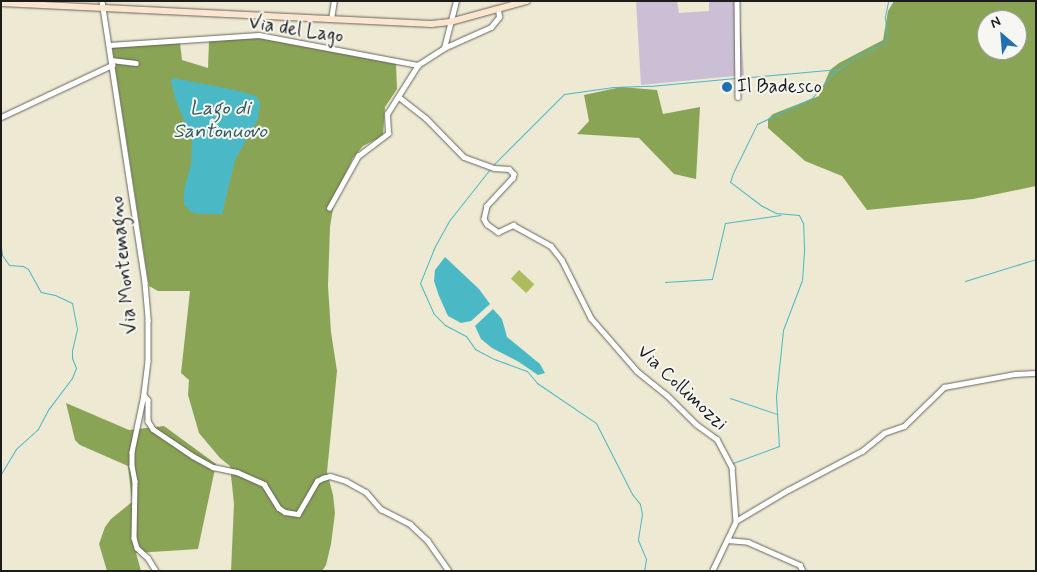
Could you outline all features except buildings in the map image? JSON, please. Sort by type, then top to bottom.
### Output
[{"type":"main road","points":[[1,3],[103,5],[431,24],[450,22],[527,1]]},
{"type":"street","points":[[330,19],[334,1]]},
{"type":"street","points":[[444,48],[456,1]]},
{"type":"street","points":[[738,1],[738,97]]},
{"type":"street","name":"Via Montemagno","points":[[103,5],[145,283],[148,361],[144,395],[132,452],[135,480],[134,538],[137,548],[156,571]]},
{"type":"street","points":[[330,208],[358,156],[388,133],[387,114],[399,98],[418,65],[444,48],[491,27],[499,17],[498,9]]},
{"type":"street","name":"Via del Lago","points":[[109,45],[260,36],[418,65]]},
{"type":"street","points":[[1,117],[111,62],[136,63]]},
{"type":"street","name":"Via Collimozzi","points":[[399,98],[426,118],[464,157],[491,167],[509,169],[514,174],[513,178],[487,206],[484,219],[487,224],[498,232],[508,226],[518,226],[551,246],[562,260],[591,318],[640,374],[667,395],[696,424],[717,439],[732,467],[736,521]]},
{"type":"street","points":[[712,571],[736,521],[788,490],[862,451],[884,433],[904,426],[944,387],[1015,374],[1036,373]]},
{"type":"street","points":[[144,395],[148,400],[148,421],[153,429],[193,456],[212,466],[237,472],[264,484],[279,508],[285,512],[298,514],[317,481],[330,476],[346,481],[366,492],[381,508],[410,524],[428,541],[449,571]]},
{"type":"street","points":[[727,540],[748,542],[800,565],[803,571]]},
{"type":"shaded area","points":[[636,1],[677,1],[679,13],[709,11],[709,1],[739,1],[744,75],[641,85]]},
{"type":"green space","points":[[894,1],[1036,1],[1036,186],[973,199],[867,210],[842,176],[805,161],[768,128],[768,119],[773,114],[819,96],[830,70],[839,63],[883,40],[888,11]]},
{"type":"green space","points":[[258,38],[396,64],[397,89],[385,107],[383,136],[363,146],[353,158],[335,196],[330,227],[328,286],[331,332],[337,371],[327,472],[335,513],[331,544],[326,565],[322,571],[231,571],[234,504],[230,466],[220,458],[199,433],[188,395],[189,380],[181,373],[190,291],[158,291],[149,286],[112,47],[180,43],[182,60],[208,68],[209,41]]},
{"type":"green space","points":[[621,87],[657,90],[663,114],[700,107],[696,179],[674,174],[639,138],[577,134],[589,121],[584,95]]},
{"type":"green space","points":[[519,270],[534,284],[526,293],[511,279]]},
{"type":"green space","points":[[66,403],[129,430],[164,426],[216,464],[198,549],[136,553],[141,571],[107,571],[99,544],[105,527],[111,519],[132,502],[128,466],[80,445],[75,440]]},
{"type":"water","name":"Lago di Santonuovo","points":[[173,78],[235,90],[256,96],[260,102],[258,119],[235,160],[222,214],[191,212],[184,204],[184,190],[191,164],[192,140],[175,98],[171,81]]},
{"type":"water","points":[[445,257],[479,289],[490,304],[471,321],[461,323],[448,316],[439,296],[434,281],[435,270]]},
{"type":"water","points":[[493,309],[502,319],[507,337],[540,364],[545,373],[538,375],[519,362],[492,348],[481,339],[475,326]]},
{"type":"waterway","points":[[733,463],[779,446],[776,397],[783,330],[802,280],[804,248],[803,223],[799,215],[776,213],[762,206],[730,182],[733,173],[757,124],[812,98],[831,75],[852,59],[883,43],[887,37],[885,17],[888,1]]},
{"type":"waterway","points":[[740,78],[839,69]]},
{"type":"waterway","points":[[492,166],[564,94],[614,87],[650,86],[736,78]]},
{"type":"waterway","points":[[490,169],[449,221],[435,246],[420,283],[434,314],[445,325],[466,336],[475,349],[494,359],[527,371],[537,383],[596,423],[632,494],[640,504],[642,514],[638,540],[646,559],[644,571]]},
{"type":"waterway","points":[[665,282],[712,279],[725,223],[780,215]]},
{"type":"waterway","points":[[1,247],[2,255],[9,265],[23,266],[28,269],[41,292],[55,295],[72,303],[77,329],[72,351],[72,358],[76,368],[72,378],[49,408],[38,429],[16,449],[1,474]]},
{"type":"waterway","points":[[965,281],[1036,259]]},
{"type":"waterway","points":[[730,398],[777,414]]},
{"type":"place","name":"Il Badesco","points":[[727,87]]}]
